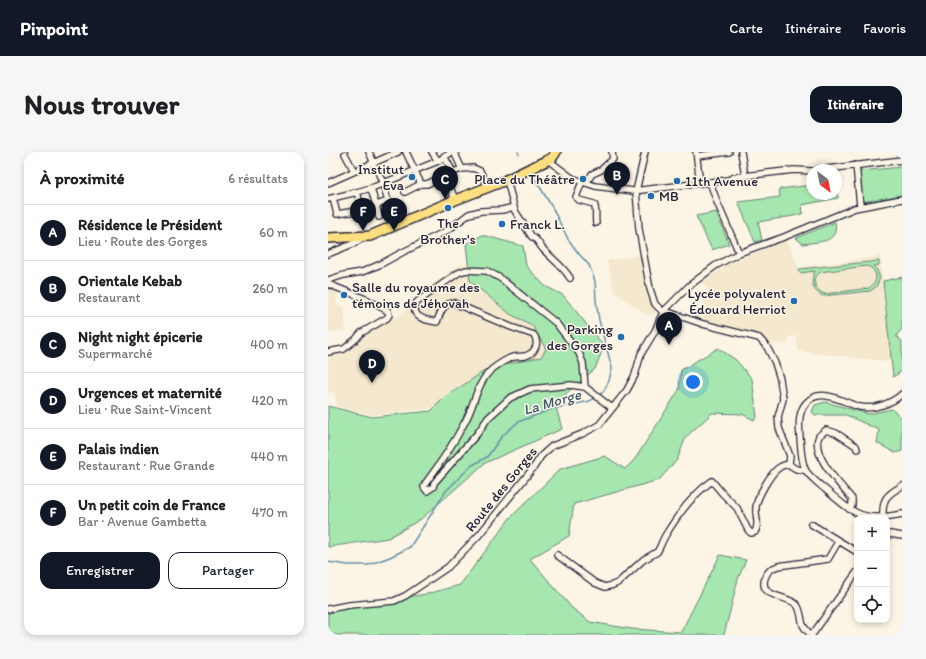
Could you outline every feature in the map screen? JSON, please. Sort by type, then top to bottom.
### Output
[{"type":"main road","points":[[328,238],[364,237],[385,230],[529,170],[549,156],[552,158],[556,152]]},
{"type":"street","points":[[369,152],[384,180],[391,213]]},
{"type":"street","points":[[328,183],[398,152]]},
{"type":"street","points":[[406,152],[413,170],[421,184]]},
{"type":"street","points":[[432,152],[438,161]]},
{"type":"street","points":[[388,201],[362,210],[337,214],[330,199],[371,188],[384,180],[438,161],[444,156],[453,152],[462,169]]},
{"type":"street","points":[[645,152],[636,191],[638,229],[646,274],[655,304],[663,312],[671,312],[703,324],[759,338],[767,348],[775,363],[780,379],[783,399],[778,417],[779,428],[790,456],[789,464]]},
{"type":"street","points":[[700,183],[697,154],[729,152]]},
{"type":"street","points":[[741,152],[744,176]]},
{"type":"street","points":[[344,153],[354,171]]},
{"type":"street","points":[[596,223],[596,208],[594,204],[579,200],[576,197],[584,183],[592,174],[600,170],[612,155]]},
{"type":"street","points":[[444,156],[453,172]]},
{"type":"street","points":[[549,156],[572,178],[584,183],[595,186],[636,191],[794,170],[806,171]]},
{"type":"street","points":[[842,167],[902,160]]},
{"type":"street","points":[[856,165],[860,206]]},
{"type":"street","points":[[405,192],[421,184],[427,184],[453,172],[462,169],[476,168],[480,171],[488,188]]},
{"type":"street","points":[[446,176],[455,200]]},
{"type":"street","points":[[507,180],[514,207],[532,238],[536,239],[543,249],[566,270],[570,278]]},
{"type":"street","points":[[710,182],[739,253]]},
{"type":"street","points":[[371,188],[379,217]]},
{"type":"street","points":[[357,192],[362,210]]},
{"type":"street","points":[[663,312],[702,275],[739,253],[784,237],[860,206],[902,199]]},
{"type":"street","points":[[328,280],[344,275],[362,272],[448,230],[469,214],[514,207]]},
{"type":"street","points":[[328,254],[355,243],[364,237]]},
{"type":"street","points":[[587,388],[583,362],[579,353],[556,323],[500,278],[487,271],[466,270],[458,273],[417,302],[414,307],[419,317],[428,321],[437,322],[444,307],[448,304],[454,303],[534,335],[537,340],[537,345],[532,353],[526,356],[510,358],[496,366],[485,378],[477,390],[467,418],[459,434],[425,484],[425,490],[427,491],[432,487],[477,434],[488,418],[510,398],[530,389],[571,385],[587,388],[612,408]]},
{"type":"street","points":[[328,284],[368,300],[388,311],[389,315],[387,318],[361,333],[344,349],[328,352]]},
{"type":"street","name":"Route des Gorges","points":[[328,609],[349,605],[394,601],[405,596],[448,567],[479,535],[534,467],[541,456],[552,446],[582,434],[599,425],[627,390],[635,376],[641,354],[655,331],[663,312]]},
{"type":"street","points":[[862,515],[849,509],[813,479],[805,470],[800,439],[800,415],[805,404],[810,400],[821,396],[836,397],[862,408],[874,407],[888,403],[902,394]]},
{"type":"street","points":[[849,509],[852,505],[852,499],[832,475],[820,455],[817,444],[820,435],[826,430],[836,433],[856,446],[857,449]]},
{"type":"street","points":[[789,464],[793,468],[805,470]]},
{"type":"street","points":[[557,555],[595,583],[605,587],[613,585],[619,582],[643,560],[657,552],[669,528],[693,497],[712,481],[737,508],[748,530],[751,533],[755,532],[758,524],[756,506],[764,487],[776,470],[781,466],[789,464]]},
{"type":"street","points":[[883,515],[882,507],[889,493],[902,486]]},
{"type":"street","points":[[890,517],[902,514]]},
{"type":"street","points":[[811,524],[838,542],[855,551]]},
{"type":"street","points":[[890,534],[902,536]]},
{"type":"street","points":[[838,542],[828,559],[778,566],[771,569],[766,574],[764,580],[765,588],[769,593],[796,604],[804,626],[812,635],[854,576]]},
{"type":"shaded area","name":"Lycée polyvalent Édouard Herriot","points":[[787,239],[799,268],[880,256],[891,362],[798,351],[796,336],[789,337],[789,343],[769,345],[759,334],[699,320],[706,305],[700,298],[709,291],[702,282],[728,264]]},
{"type":"shaded area","points":[[640,255],[647,291],[657,313],[648,315],[614,292],[607,261]]},
{"type":"shaded area","points":[[475,264],[492,269],[551,350],[541,359],[516,361],[495,374],[476,379],[454,388],[443,407],[372,415],[337,406],[335,392],[328,392],[328,354],[345,351],[367,334],[404,312],[419,294],[459,265]]},
{"type":"shaded area","points":[[328,287],[338,291],[336,305],[345,307],[345,331],[328,332]]},
{"type":"green space","points":[[902,167],[902,195],[862,202],[860,171]]},
{"type":"green space","points":[[806,186],[806,200],[828,200],[802,205],[803,213],[799,215],[758,222],[762,240],[755,242],[738,202],[780,197],[779,189]]},
{"type":"green space","points":[[716,212],[729,244],[712,250],[696,216]]},
{"type":"green space","points":[[835,222],[834,234],[831,238],[821,242],[803,244],[796,238]]},
{"type":"green space","points":[[482,235],[523,246],[526,266],[545,286],[563,295],[604,346],[595,369],[555,403],[562,429],[485,463],[421,519],[388,538],[328,547],[328,406],[372,417],[431,411],[445,397],[489,368],[541,357],[546,349],[532,325],[510,314],[470,281],[466,244]]},
{"type":"green space","points":[[879,261],[879,265],[873,266],[877,270],[880,278],[876,287],[870,291],[823,296],[814,289],[812,282],[815,271],[800,273],[799,269]],"holes":[[[867,266],[875,273],[876,279],[869,288],[825,294],[820,292],[815,284],[814,279],[820,272]]]},
{"type":"green space","points":[[902,277],[902,329],[896,336],[902,341],[902,371],[893,377],[883,281]]},
{"type":"green space","points":[[718,348],[736,360],[752,379],[757,417],[754,420],[742,414],[712,413],[686,437],[677,460],[659,480],[574,504],[569,536],[530,559],[572,608],[590,622],[632,629],[681,632],[720,555],[746,560],[738,579],[724,635],[328,635],[328,613],[349,607],[426,594],[460,585],[510,518],[560,469],[605,456],[625,469],[635,459],[679,390],[681,370]]},
{"type":"green space","points":[[825,402],[869,414],[892,409],[902,418],[902,451],[895,453],[877,443],[879,430],[846,415],[815,415],[812,412],[815,405]]},
{"type":"waterway","name":"La Morge","points":[[532,174],[552,207],[568,239],[589,265],[595,281],[599,320],[612,368],[609,381],[603,392],[599,395]]},
{"type":"waterway","name":"La Morge","points":[[328,562],[348,565],[368,565],[390,557],[410,547],[446,491],[471,466],[487,457],[502,436],[518,422],[552,409],[590,401],[596,397]]},
{"type":"place","name":"Institut Eva","points":[[412,177]]},
{"type":"place","name":"Place du Théâtre","points":[[583,179]]},
{"type":"place","name":"11th Avenue","points":[[677,181]]},
{"type":"place","name":"Orientale Kebab","points":[[617,195]]},
{"type":"place","name":"MB","points":[[651,196]]},
{"type":"place","name":"Night night épicerie","points":[[445,199]]},
{"type":"place","name":"The Brother's","points":[[448,208]]},
{"type":"place","name":"Franck L.","points":[[502,224]]},
{"type":"place","name":"Un petit coin de France","points":[[363,231]]},
{"type":"place","name":"Palais indien","points":[[394,231]]},
{"type":"place","name":"Salle du royaume des témoins de Jéhovah","points":[[344,295]]},
{"type":"place","name":"Lycée polyvalent Édouard Herriot","points":[[794,301]]},
{"type":"place","name":"Parking des Gorges","points":[[621,337]]},
{"type":"place","name":"Résidence le Président","points":[[669,345]]},
{"type":"place","name":"Urgences et maternité","points":[[372,383]]}]
